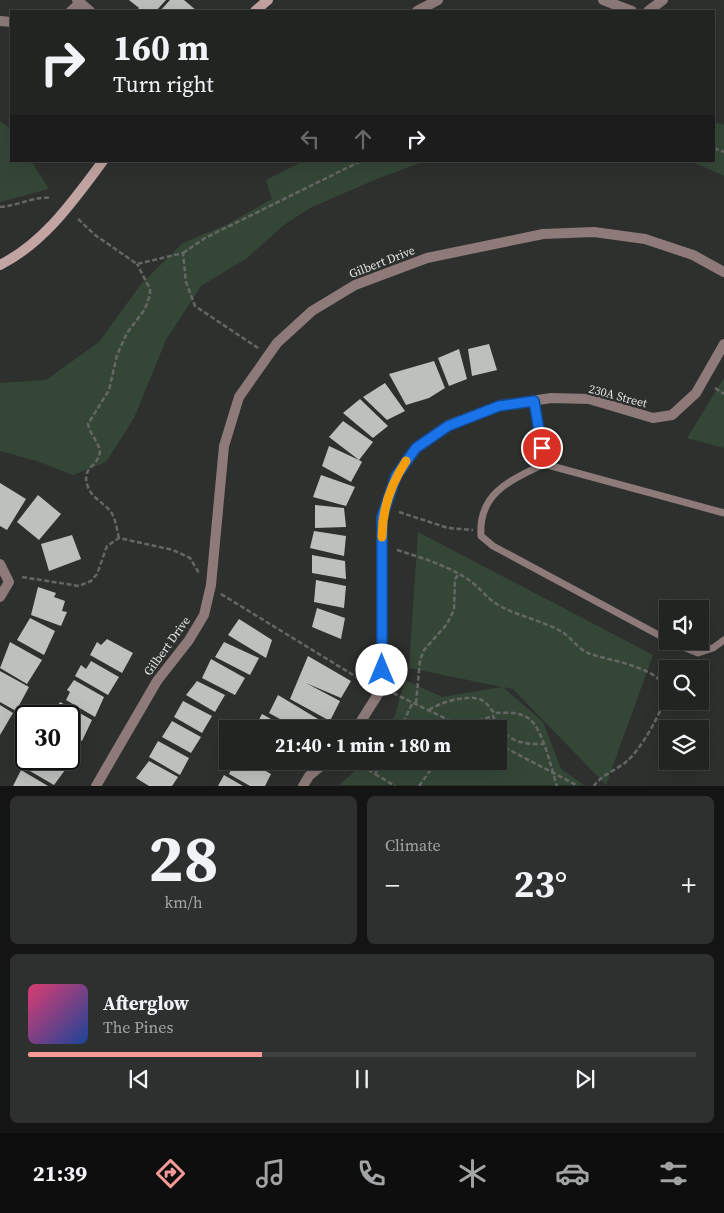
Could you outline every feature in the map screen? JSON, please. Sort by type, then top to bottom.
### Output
[{"type":"street","points":[[256,10],[268,0]]},
{"type":"street","points":[[419,10],[438,0]]},
{"type":"street","points":[[603,0],[629,10]]},
{"type":"street","points":[[649,10],[663,0]]},
{"type":"street","points":[[78,1],[89,10]]},
{"type":"street","points":[[0,265],[22,254],[48,231],[103,162]]},
{"type":"street","name":"Gilbert Drive","points":[[96,786],[157,681],[189,640],[204,615],[211,585],[224,446],[239,397],[277,343],[312,311],[355,285],[427,258],[542,234],[594,232],[645,239],[693,255],[724,272]]},
{"type":"street","name":"230A Street","points":[[362,720],[382,688],[382,517],[396,476],[416,448],[448,426],[499,406],[550,398],[589,399],[653,418],[672,415],[696,393],[724,344]]},
{"type":"street","points":[[0,564],[9,582],[0,597]]},
{"type":"street","points":[[303,786],[309,776],[316,770]]},
{"type":"lane","points":[[534,401],[544,464]]},
{"type":"lane","points":[[659,636],[493,546],[482,536],[481,530],[480,520],[486,503],[501,488],[544,464],[724,513]]},
{"type":"lane","points":[[709,649],[724,640]]},
{"type":"lane","points":[[690,650],[698,653],[707,650]]},
{"type":"path","points":[[137,264],[183,253],[212,234],[359,162]]},
{"type":"path","points":[[0,207],[13,206],[39,197],[52,198]]},
{"type":"path","points":[[78,219],[103,241],[137,264],[150,289],[145,309],[127,333],[117,356],[109,390],[88,424],[100,451],[99,457],[87,471],[88,486],[92,494],[113,514],[119,538]]},
{"type":"path","points":[[183,253],[186,282],[195,306],[260,349]]},
{"type":"path","points":[[715,388],[724,394]]},
{"type":"path","points":[[399,512],[448,528],[481,530]]},
{"type":"path","points":[[22,577],[79,586],[91,581],[97,574],[107,546],[119,538],[173,550],[186,556],[203,578]]},
{"type":"path","points":[[397,550],[444,566],[474,584],[485,597],[500,606],[524,618],[560,631],[586,652],[644,670],[656,676],[664,684],[665,696],[659,713],[629,760],[594,786]]},
{"type":"path","points":[[405,720],[415,703],[420,660],[424,650],[447,624],[454,610],[455,579],[458,575]]},
{"type":"path","points":[[220,593],[358,678],[369,682]]},
{"type":"path","points":[[392,692],[450,720]]},
{"type":"path","points":[[429,710],[452,702],[478,699],[484,702],[502,733],[526,744],[543,744]]},
{"type":"path","points":[[479,720],[493,715],[519,714],[528,718],[535,724],[557,786]]},
{"type":"path","points":[[507,749],[578,786]]},
{"type":"path","points":[[368,770],[395,786]]},
{"type":"path","points":[[375,774],[377,770]]},
{"type":"path","points":[[419,786],[431,770]]},
{"type":"green space","points":[[0,121],[10,128],[10,162],[32,162],[49,189],[0,202]]},
{"type":"green space","points":[[715,122],[724,125],[724,176],[693,162],[715,162]]},
{"type":"green space","points":[[302,162],[422,162],[379,178],[312,207],[285,224],[247,258],[201,286],[166,340],[134,418],[106,462],[73,475],[37,461],[0,451],[0,383],[46,380],[99,342],[141,284],[183,243],[228,224],[272,199],[266,180]]},
{"type":"green space","points":[[724,378],[724,448],[687,438]]},
{"type":"green space","points":[[418,532],[653,655],[606,785],[513,689],[503,687],[543,722],[561,769],[584,785],[339,785],[356,770],[507,770],[507,720],[392,720],[405,680],[442,697],[502,687],[409,668]]},
{"type":"building","points":[[129,0],[166,0],[157,10],[137,10],[139,8]]},
{"type":"building","points":[[170,0],[184,0],[196,10],[161,10]]},
{"type":"building","points":[[489,344],[497,370],[472,376],[468,349]]},
{"type":"building","points":[[459,349],[467,379],[449,386],[438,358]]},
{"type":"building","points":[[434,361],[445,388],[429,398],[406,405],[389,374]]},
{"type":"building","points":[[385,383],[405,411],[387,420],[363,397]]},
{"type":"building","points":[[360,399],[388,426],[373,438],[343,413]]},
{"type":"building","points":[[343,421],[373,442],[359,460],[329,437]]},
{"type":"building","points":[[329,446],[362,462],[351,482],[322,466]]},
{"type":"building","points":[[321,475],[355,487],[346,506],[313,497]]},
{"type":"building","points":[[0,483],[26,499],[7,530],[0,526]]},
{"type":"building","points":[[38,495],[61,514],[39,540],[17,522]]},
{"type":"building","points":[[315,505],[344,508],[346,527],[315,528]]},
{"type":"building","points":[[314,531],[346,536],[344,556],[310,548]]},
{"type":"building","points":[[72,535],[81,559],[49,571],[41,544]]},
{"type":"building","points":[[312,555],[345,561],[346,579],[312,573]]},
{"type":"building","points":[[316,580],[346,586],[344,608],[314,602]]},
{"type":"building","points":[[38,587],[56,593],[54,597],[65,601],[62,611],[67,612],[61,626],[31,615]]},
{"type":"building","points":[[317,608],[345,618],[341,639],[312,627]]},
{"type":"building","points":[[30,618],[55,631],[44,655],[17,640]]},
{"type":"building","points":[[239,619],[272,640],[266,658],[228,635]]},
{"type":"building","points":[[107,639],[133,653],[122,673],[90,655],[97,642],[101,645]]},
{"type":"building","points":[[10,642],[42,660],[27,684],[0,668]]},
{"type":"building","points":[[224,642],[259,658],[250,675],[215,657]]},
{"type":"building","points":[[308,656],[351,681],[341,698],[306,683],[340,701],[330,720],[290,699]]},
{"type":"building","points":[[211,659],[245,678],[235,695],[202,678]]},
{"type":"building","points":[[91,661],[119,677],[108,695],[75,676],[81,665],[86,669]]},
{"type":"building","points":[[0,671],[29,687],[19,705],[15,705],[15,710],[0,702]]},
{"type":"building","points":[[74,680],[104,697],[95,717],[80,708],[80,705],[75,705],[66,700],[70,692],[67,690]]},
{"type":"building","points":[[197,681],[225,695],[215,712],[186,695]]},
{"type":"building","points":[[278,695],[318,719],[282,720],[269,713]]},
{"type":"building","points":[[183,701],[212,716],[202,733],[174,717]]},
{"type":"building","points":[[0,705],[13,713],[0,735]]},
{"type":"building","points":[[80,713],[92,720],[82,741],[80,740]]},
{"type":"building","points":[[262,714],[273,720],[259,720]]},
{"type":"building","points":[[172,721],[201,737],[191,753],[162,737]]},
{"type":"building","points":[[158,741],[189,758],[180,775],[149,757]]},
{"type":"building","points":[[149,761],[178,777],[172,786],[149,786],[136,778]]},
{"type":"building","points":[[21,770],[48,786],[13,786]]},
{"type":"building","points":[[28,770],[65,770],[54,785]]},
{"type":"building","points":[[231,770],[264,770],[271,774],[265,786],[250,786],[229,774]]},
{"type":"building","points":[[224,775],[243,786],[218,786]]},
{"type":"slow traffic","points":[[382,537],[382,517],[396,476],[406,461]]},
{"type":"route","points":[[382,670],[382,517],[396,476],[416,448],[448,426],[499,406],[534,401],[542,448]]}]
